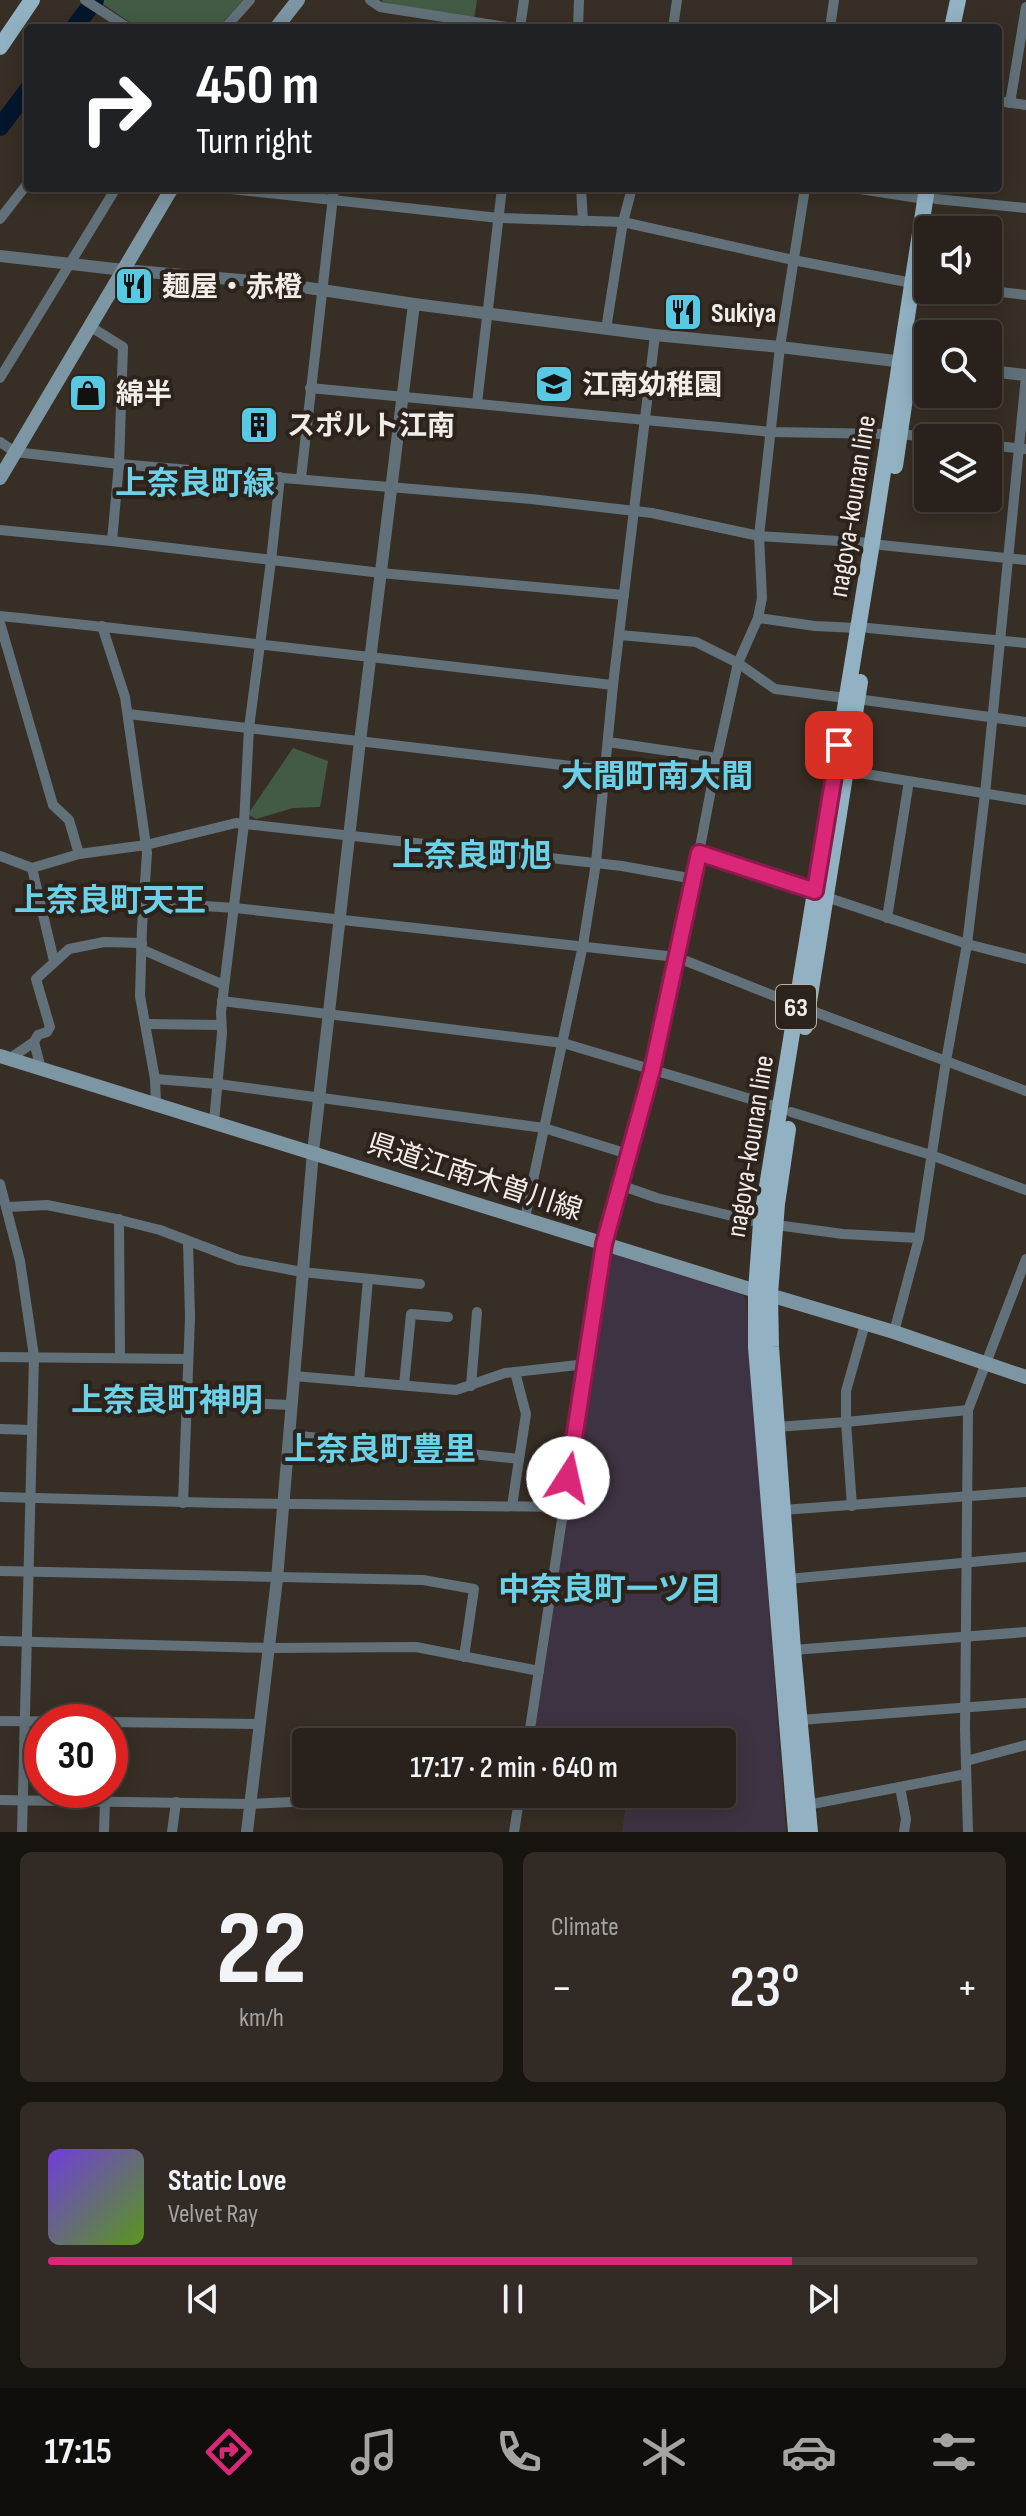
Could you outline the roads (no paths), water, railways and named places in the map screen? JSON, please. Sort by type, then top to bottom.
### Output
[{"type":"main road","points":[[0,47],[32,0]]},
{"type":"main road","points":[[279,24],[298,0]]},
{"type":"main road","points":[[953,24],[958,0]]},
{"type":"main road","points":[[964,24],[968,0]]},
{"type":"main road","points":[[0,478],[170,192]]},
{"type":"main road","points":[[931,216],[932,194]]},
{"type":"main road","name":"nagoya-kounan line","points":[[929,216],[932,194]]},
{"type":"main road","name":"nagoya-kounan line","points":[[796,1832],[761,1409],[768,1224],[917,304]]},
{"type":"main road","name":"県道江南木曽川線","points":[[4,1057],[894,1332],[1026,1377]]},
{"type":"main road","name":"nagoya-kounan line","points":[[763,1293],[810,1832]]},
{"type":"street","points":[[229,24],[250,0]]},
{"type":"street","points":[[370,0],[380,7],[488,24]]},
{"type":"street","points":[[521,24],[524,0]]},
{"type":"street","points":[[578,24],[579,0]]},
{"type":"street","points":[[674,24],[677,0]]},
{"type":"street","points":[[831,24],[834,0]]},
{"type":"street","points":[[90,3],[122,24]]},
{"type":"street","points":[[1010,103],[1026,7]]},
{"type":"street","points":[[1002,102],[1026,105]]},
{"type":"street","points":[[0,219],[24,188]]},
{"type":"street","points":[[0,378],[113,192]]},
{"type":"street","points":[[296,192],[333,194],[499,218],[623,222],[793,260],[914,282]]},
{"type":"street","points":[[477,403],[502,192]]},
{"type":"street","points":[[581,192],[583,221]]},
{"type":"street","points":[[606,329],[623,222],[631,192]]},
{"type":"street","points":[[530,1728],[604,1244],[652,1070],[738,663],[758,618],[762,598],[759,536],[780,347],[804,192]]},
{"type":"street","points":[[906,192],[1026,208]]},
{"type":"street","points":[[301,478],[333,194]]},
{"type":"street","points":[[0,256],[320,289],[606,329],[914,364]]},
{"type":"street","points":[[1002,292],[1026,295]]},
{"type":"street","points":[[247,1832],[277,1579],[313,1152],[414,304]]},
{"type":"street","points":[[91,327],[123,347],[119,464],[112,541]]},
{"type":"street","points":[[525,1218],[583,945],[596,863],[613,685],[655,335]]},
{"type":"street","points":[[894,1332],[919,1238],[967,944],[985,794],[1007,557],[1022,449],[1026,376],[1002,373]]},
{"type":"street","points":[[310,388],[771,432],[914,436]]},
{"type":"street","points":[[0,442],[15,452],[119,464],[301,478],[635,511],[759,536],[876,544],[1026,560]]},
{"type":"street","points":[[1002,447],[1022,449]]},
{"type":"street","points":[[214,1122],[222,1001],[244,824],[249,728],[280,477]]},
{"type":"street","points":[[0,530],[381,573],[624,595]]},
{"type":"street","points":[[0,616],[613,685]]},
{"type":"street","points":[[758,618],[815,626],[1026,643]]},
{"type":"street","points":[[0,623],[53,805],[69,820],[79,854]]},
{"type":"street","points":[[102,626],[125,697],[146,845],[140,996],[155,1079],[156,1104]]},
{"type":"street","points":[[620,635],[696,642],[738,663],[775,689],[1026,722]]},
{"type":"street","points":[[128,714],[605,770]]},
{"type":"street","points":[[608,742],[717,758]]},
{"type":"street","points":[[840,770],[1026,800]]},
{"type":"street","points":[[887,918],[909,781]]},
{"type":"street","points":[[0,856],[32,868],[79,854],[146,845],[221,825],[244,824],[596,863],[694,879]]},
{"type":"street","points":[[699,853],[967,944],[1026,959]]},
{"type":"street","points":[[32,868],[54,961]]},
{"type":"street","points":[[144,902],[235,908],[676,957],[1026,1091]]},
{"type":"street","points":[[4,1057],[47,1032],[50,1027],[36,979],[69,949],[104,942],[142,946],[224,985]]},
{"type":"street","points":[[222,1001],[563,1043],[931,1155],[1026,1190]]},
{"type":"street","points":[[146,1024],[221,1025]]},
{"type":"street","points":[[34,1042],[41,1069]]},
{"type":"street","points":[[155,1079],[218,1084],[544,1128],[628,1154]]},
{"type":"street","points":[[620,1185],[657,1198],[768,1224],[843,1234],[919,1238]]},
{"type":"street","points":[[1,1190],[20,1261],[34,1356],[24,1704]]},
{"type":"street","points":[[7,1207],[47,1205],[119,1219],[160,1230],[239,1260],[302,1272],[420,1284]]},
{"type":"street","points":[[119,1219],[120,1358]]},
{"type":"street","points":[[183,1503],[190,1317],[188,1241]]},
{"type":"street","points":[[968,1832],[965,1707],[968,1410],[1026,1259]]},
{"type":"street","points":[[359,1382],[368,1279]]},
{"type":"street","points":[[471,1386],[477,1312]]},
{"type":"street","points":[[404,1385],[411,1314],[448,1317]]},
{"type":"street","points":[[852,1506],[846,1391],[865,1324]]},
{"type":"street","points":[[0,1357],[187,1359]]},
{"type":"street","points":[[294,1376],[456,1390],[515,1372],[587,1364]]},
{"type":"street","points":[[512,1506],[526,1414],[515,1372]]},
{"type":"street","points":[[186,1401],[291,1405]]},
{"type":"street","points":[[776,1427],[968,1410]]},
{"type":"street","points":[[0,1429],[32,1430]]},
{"type":"street","points":[[290,1435],[519,1459]]},
{"type":"street","points":[[783,1510],[1026,1492]]},
{"type":"street","points":[[0,1497],[183,1503],[563,1507]]},
{"type":"street","points":[[788,1579],[1026,1557]]},
{"type":"street","points":[[0,1571],[423,1580],[474,1589],[464,1657]]},
{"type":"street","points":[[793,1650],[1026,1632]]},
{"type":"street","points":[[0,1641],[270,1648],[416,1647],[539,1671]]},
{"type":"street","points":[[800,1720],[1026,1703]]},
{"type":"street","points":[[0,1721],[24,1721],[22,1832]]},
{"type":"street","points":[[128,1722],[260,1724]]},
{"type":"street","points":[[966,1761],[1026,1745]]},
{"type":"street","points":[[807,1805],[966,1774]]},
{"type":"street","points":[[900,1787],[906,1819],[904,1832]]},
{"type":"street","points":[[0,1800],[22,1800]]},
{"type":"street","points":[[128,1801],[292,1802]]},
{"type":"street","points":[[172,1832],[176,1802]]},
{"type":"street","points":[[104,1832],[105,1808]]},
{"type":"street","points":[[514,1832],[518,1808]]},
{"type":"waterway","points":[[77,24],[95,0]]},
{"type":"waterway","points":[[0,127],[24,95]]},
{"type":"place","name":"麺屋・赤橙","points":[[134,286]]},
{"type":"place","name":"Sukiya","points":[[683,312]]},
{"type":"place","name":"江南幼稚園","points":[[554,384]]},
{"type":"place","name":"綿半","points":[[88,393]]},
{"type":"place","name":"スポルト江南","points":[[259,425]]},
{"type":"district","name":"上奈良町緑","points":[[195,483]]},
{"type":"district","name":"大間町南大間","points":[[657,776]]},
{"type":"district","name":"上奈良町旭","points":[[472,855]]},
{"type":"district","name":"上奈良町天王","points":[[110,900]]},
{"type":"district","name":"上奈良町神明","points":[[167,1400]]},
{"type":"district","name":"上奈良町豊里","points":[[380,1449]]},
{"type":"district","name":"中奈良町一ツ目","points":[[610,1589]]}]
